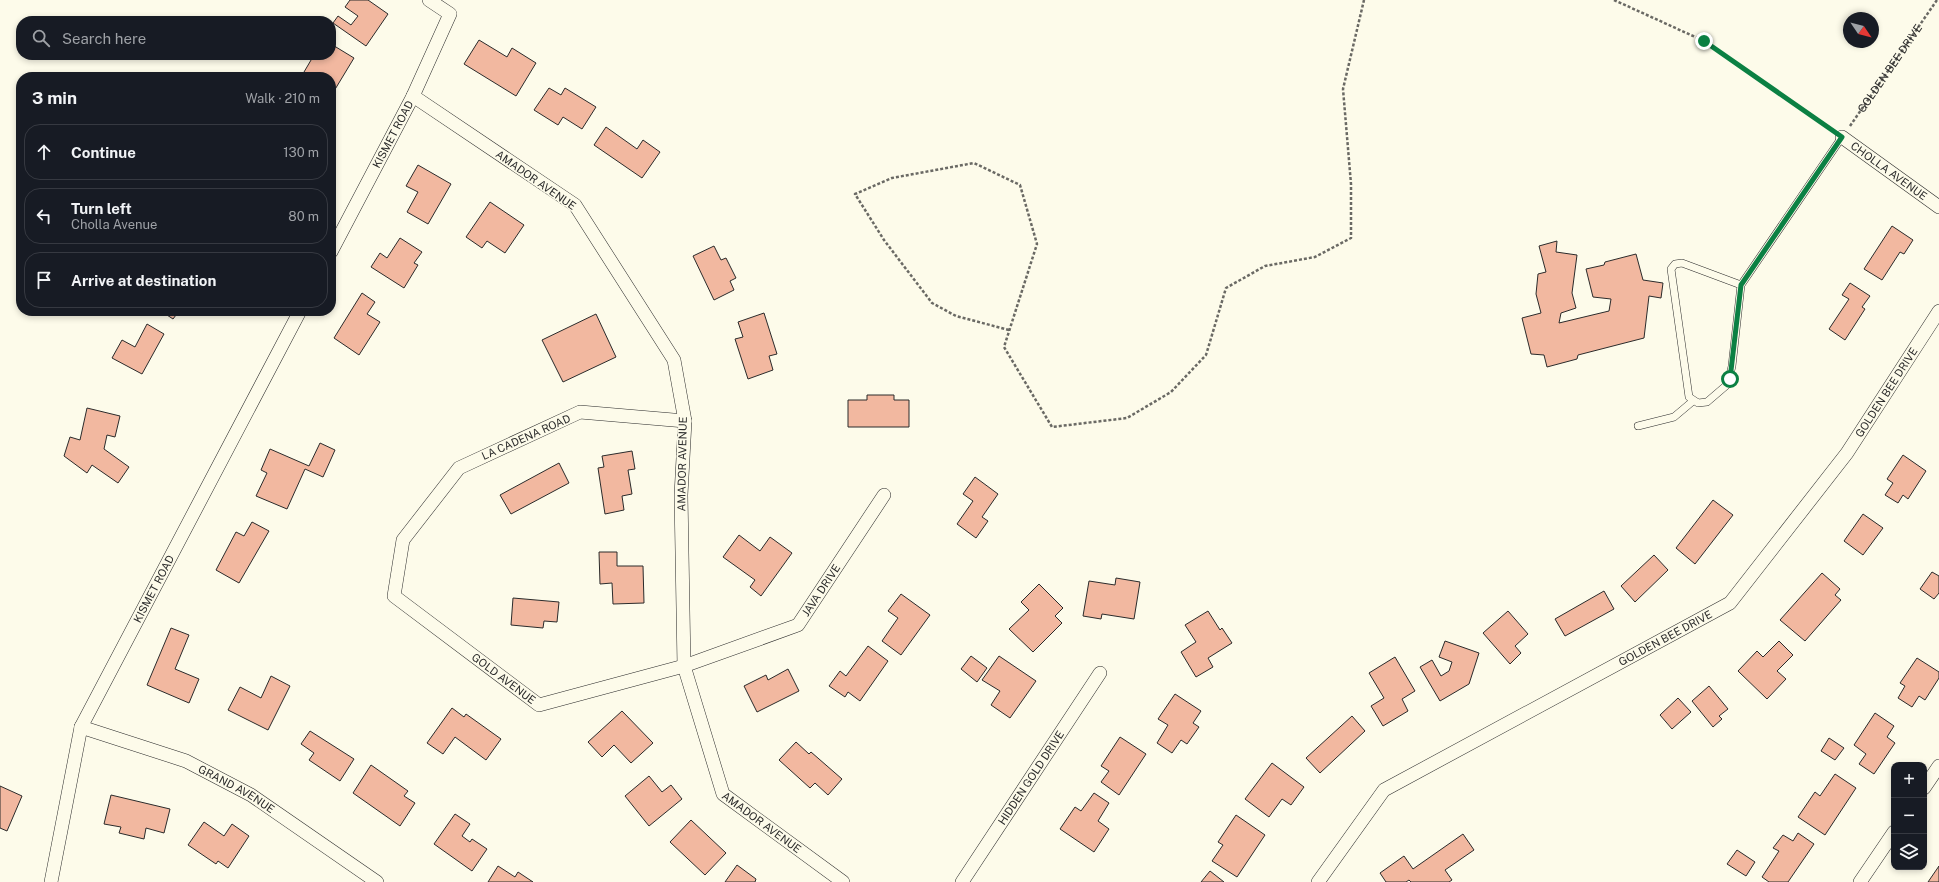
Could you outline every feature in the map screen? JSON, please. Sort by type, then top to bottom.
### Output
[{"type":"street","name":"KISMET ROAD","points":[[336,242],[413,96],[450,14],[429,0]]},
{"type":"street","name":"AMADOR AVENUE","points":[[413,96],[575,205],[674,360],[685,421],[681,495],[684,666],[725,797],[843,882]]},
{"type":"street","name":"CHOLLA AVENUE","points":[[1842,137],[1939,208]]},
{"type":"street","name":"GOLDEN BEE DRIVE","points":[[1318,882],[1384,790],[1730,603],[1847,453],[1939,311]]},
{"type":"street","name":"KISMET ROAD","points":[[51,882],[81,727],[297,316]]},
{"type":"street","name":"LA CADENA ROAD","points":[[403,540],[459,468],[580,412],[685,421]]},
{"type":"street","name":"JAVA DRIVE","points":[[684,666],[798,624],[884,495]]},
{"type":"street","name":"GOLD AVENUE","points":[[403,540],[394,596],[539,705],[684,666]]},
{"type":"street","name":"HIDDEN GOLD DRIVE","points":[[962,882],[1100,673]]},
{"type":"street","name":"GRAND AVENUE","points":[[81,727],[186,761],[251,795],[377,882]]},
{"type":"street","points":[[1927,784],[1939,766]]},
{"type":"street","points":[[1860,882],[1893,834]]},
{"type":"lane","points":[[1741,285],[1679,262],[1673,265],[1671,269],[1689,397],[1693,401],[1703,403],[1707,402],[1728,384],[1732,366],[1741,285],[1842,137]]},
{"type":"lane","points":[[1638,426],[1674,417],[1693,401]]},
{"type":"path","points":[[1008,330],[956,316],[932,303],[884,240],[855,194],[892,178],[974,163],[1020,185],[1037,244],[1008,330],[1004,347],[1052,427],[1127,418],[1171,392],[1206,355],[1226,288],[1265,266],[1315,257],[1351,238],[1351,184],[1343,89],[1364,0]]},
{"type":"path","name":"CHOLLA AVENUE","points":[[1614,0],[1704,41],[1842,137]]},
{"type":"path","name":"GOLDEN BEE DRIVE","points":[[1842,137],[1937,0]]},
{"type":"building","points":[[350,0],[368,0],[388,14],[366,46],[336,25],[336,19],[338,16],[351,25],[358,16],[345,7]]},
{"type":"building","points":[[479,40],[507,57],[512,48],[536,63],[516,96],[464,64]]},
{"type":"building","points":[[336,47],[354,58],[336,88],[336,72],[304,72],[311,60],[336,60]]},
{"type":"building","points":[[549,88],[561,95],[565,88],[596,107],[582,129],[563,117],[558,125],[534,110]]},
{"type":"building","points":[[606,127],[637,149],[643,140],[660,152],[642,178],[594,145]]},
{"type":"building","points":[[418,165],[451,184],[428,224],[407,212],[418,192],[406,186]]},
{"type":"building","points":[[490,202],[524,225],[505,253],[487,241],[482,248],[466,237]]},
{"type":"building","points":[[1892,226],[1913,240],[1904,254],[1900,252],[1882,280],[1864,269]]},
{"type":"building","points":[[400,238],[422,252],[414,263],[418,265],[404,288],[371,267],[380,253],[387,258]]},
{"type":"building","points":[[1557,241],[1556,252],[1577,255],[1572,293],[1576,308],[1561,313],[1559,323],[1609,311],[1611,299],[1593,297],[1586,269],[1604,265],[1605,262],[1636,254],[1643,280],[1663,283],[1661,298],[1649,296],[1644,338],[1578,355],[1577,359],[1547,367],[1544,355],[1531,354],[1522,318],[1541,313],[1536,294],[1538,274],[1546,272],[1539,246]]},
{"type":"building","points":[[714,246],[721,260],[726,258],[736,278],[730,281],[734,290],[714,300],[693,256]]},
{"type":"building","points":[[1850,283],[1870,296],[1862,307],[1865,309],[1845,340],[1829,329],[1849,299],[1842,295]]},
{"type":"building","points":[[362,293],[375,302],[367,314],[380,322],[359,355],[334,338]]},
{"type":"building","points":[[764,313],[777,354],[769,356],[773,370],[748,379],[735,339],[743,337],[738,322]]},
{"type":"building","points":[[596,314],[616,357],[563,382],[542,340]]},
{"type":"building","points":[[168,316],[175,316],[173,319]]},
{"type":"building","points":[[147,324],[164,334],[142,374],[112,358],[122,340],[135,347]]},
{"type":"building","points":[[867,395],[894,395],[894,400],[909,400],[909,427],[848,427],[848,400],[867,400]]},
{"type":"building","points":[[87,408],[120,416],[115,437],[107,435],[104,449],[129,467],[118,483],[92,465],[87,473],[64,456],[70,437],[80,440]]},
{"type":"building","points":[[320,443],[335,450],[323,477],[305,469],[287,509],[256,496],[267,473],[261,470],[270,449],[309,466]]},
{"type":"building","points":[[632,451],[635,469],[628,470],[632,494],[622,496],[624,510],[605,514],[598,468],[604,467],[602,456]]},
{"type":"building","points":[[1903,455],[1926,471],[1908,499],[1903,495],[1898,503],[1885,495],[1893,483],[1887,479]]},
{"type":"building","points":[[559,463],[569,483],[511,514],[500,495]]},
{"type":"building","points":[[975,477],[998,494],[982,517],[988,521],[976,538],[957,524],[973,501],[963,494]]},
{"type":"building","points":[[1713,500],[1733,515],[1695,564],[1676,548]]},
{"type":"building","points":[[1863,514],[1883,528],[1863,555],[1844,541]]},
{"type":"building","points":[[252,522],[269,531],[239,583],[216,570],[236,532],[244,536]]},
{"type":"building","points":[[739,535],[760,551],[770,537],[792,553],[761,596],[750,587],[755,580],[723,557]]},
{"type":"building","points":[[599,552],[617,552],[617,566],[643,566],[644,603],[613,604],[612,583],[600,584]]},
{"type":"building","points":[[1654,555],[1668,570],[1635,602],[1621,586]]},
{"type":"building","points":[[1932,572],[1939,576],[1939,593],[1934,599],[1920,589]]},
{"type":"building","points":[[1822,573],[1840,589],[1835,595],[1841,600],[1805,641],[1780,620]]},
{"type":"building","points":[[1116,578],[1140,582],[1134,619],[1102,614],[1101,619],[1083,616],[1089,581],[1115,585]]},
{"type":"building","points":[[1039,584],[1063,608],[1055,616],[1062,623],[1033,652],[1009,629],[1029,610],[1021,602]]},
{"type":"building","points":[[1604,591],[1614,609],[1565,636],[1555,619]]},
{"type":"building","points":[[901,594],[930,615],[901,655],[882,641],[898,618],[888,611]]},
{"type":"building","points":[[513,598],[559,602],[557,622],[544,621],[543,628],[511,625]]},
{"type":"building","points":[[1208,611],[1220,630],[1222,628],[1232,643],[1208,658],[1213,667],[1196,677],[1181,652],[1196,642],[1185,625]]},
{"type":"building","points":[[1508,611],[1528,634],[1515,646],[1521,653],[1510,664],[1483,633]]},
{"type":"building","points":[[171,628],[189,635],[175,669],[199,679],[189,703],[147,685]]},
{"type":"building","points":[[1445,641],[1479,653],[1469,684],[1440,701],[1420,667],[1432,660],[1441,676],[1449,671],[1452,662],[1439,657]]},
{"type":"building","points":[[1779,641],[1793,655],[1777,671],[1786,679],[1767,699],[1738,671],[1757,651],[1763,657]]},
{"type":"building","points":[[868,646],[888,661],[860,701],[848,692],[845,697],[829,686],[840,671],[846,676]]},
{"type":"building","points":[[971,656],[987,668],[977,682],[961,669]]},
{"type":"building","points":[[999,656],[1036,681],[1010,718],[991,705],[1000,691],[982,680]]},
{"type":"building","points":[[1395,657],[1415,691],[1402,699],[1408,711],[1383,726],[1371,706],[1384,698],[1369,673]]},
{"type":"building","points":[[1917,658],[1939,672],[1939,678],[1925,700],[1919,696],[1912,707],[1898,698],[1905,686],[1900,683]]},
{"type":"building","points":[[788,669],[799,691],[757,712],[744,686],[766,675],[768,680]]},
{"type":"building","points":[[271,676],[290,686],[268,730],[228,710],[240,687],[261,698]]},
{"type":"building","points":[[1709,686],[1728,709],[1719,716],[1722,719],[1713,727],[1692,701]]},
{"type":"building","points":[[1175,694],[1201,711],[1193,723],[1199,727],[1187,744],[1181,740],[1172,753],[1157,743],[1168,725],[1158,719]]},
{"type":"building","points":[[1678,698],[1691,712],[1672,729],[1660,715]]},
{"type":"building","points":[[452,708],[464,717],[466,714],[501,739],[486,760],[455,737],[443,754],[427,743]]},
{"type":"building","points":[[622,711],[653,743],[631,763],[614,745],[602,757],[588,742]]},
{"type":"building","points":[[1875,713],[1894,726],[1887,737],[1895,743],[1874,774],[1859,764],[1866,754],[1854,745]]},
{"type":"building","points":[[1352,716],[1365,731],[1320,773],[1306,758]]},
{"type":"building","points":[[310,731],[354,759],[340,781],[309,760],[314,753],[301,744]]},
{"type":"building","points":[[1120,737],[1146,754],[1119,795],[1101,782],[1109,771],[1101,766]]},
{"type":"building","points":[[1829,738],[1844,748],[1835,760],[1821,751]]},
{"type":"building","points":[[796,742],[809,754],[811,752],[842,779],[828,795],[815,783],[810,788],[779,760]]},
{"type":"building","points":[[1272,763],[1304,787],[1291,805],[1282,799],[1269,817],[1245,799]]},
{"type":"building","points":[[371,765],[408,791],[404,796],[415,803],[400,826],[353,793]]},
{"type":"building","points":[[1835,774],[1856,788],[1825,835],[1798,817],[1815,792],[1820,796]]},
{"type":"building","points":[[649,776],[662,792],[671,785],[682,799],[649,826],[625,796]]},
{"type":"building","points":[[0,786],[22,796],[7,831],[0,828]]},
{"type":"building","points":[[1094,793],[1109,803],[1098,821],[1109,829],[1094,852],[1060,829],[1075,807],[1081,811]]},
{"type":"building","points":[[111,795],[170,809],[164,833],[146,828],[144,839],[119,833],[121,827],[104,824]]},
{"type":"building","points":[[455,814],[470,824],[462,836],[470,842],[472,839],[487,849],[472,871],[434,844]]},
{"type":"building","points":[[1236,815],[1265,835],[1237,877],[1212,861],[1223,845],[1218,842]]},
{"type":"building","points":[[691,820],[726,853],[705,875],[670,842]]},
{"type":"building","points":[[204,822],[224,836],[232,824],[249,836],[228,868],[218,861],[216,864],[188,845]]},
{"type":"building","points":[[1798,833],[1814,844],[1788,882],[1769,882],[1762,877],[1779,851],[1773,848],[1783,835],[1793,841]]},
{"type":"building","points":[[1463,834],[1474,850],[1445,870],[1452,880],[1449,882],[1411,882],[1409,880],[1406,882],[1386,882],[1380,873],[1404,856],[1413,869]]},
{"type":"building","points":[[1737,850],[1755,862],[1746,876],[1727,864]]},
{"type":"building","points":[[737,865],[756,879],[755,882],[725,882]]},
{"type":"building","points":[[498,866],[515,877],[518,872],[533,882],[488,882]]},
{"type":"building","points":[[1939,866],[1939,882],[1928,882]]},
{"type":"building","points":[[1210,871],[1224,882],[1201,882]]},
{"type":"route","points":[[1704,41],[1842,137],[1741,285],[1738,299],[1730,379]]}]
